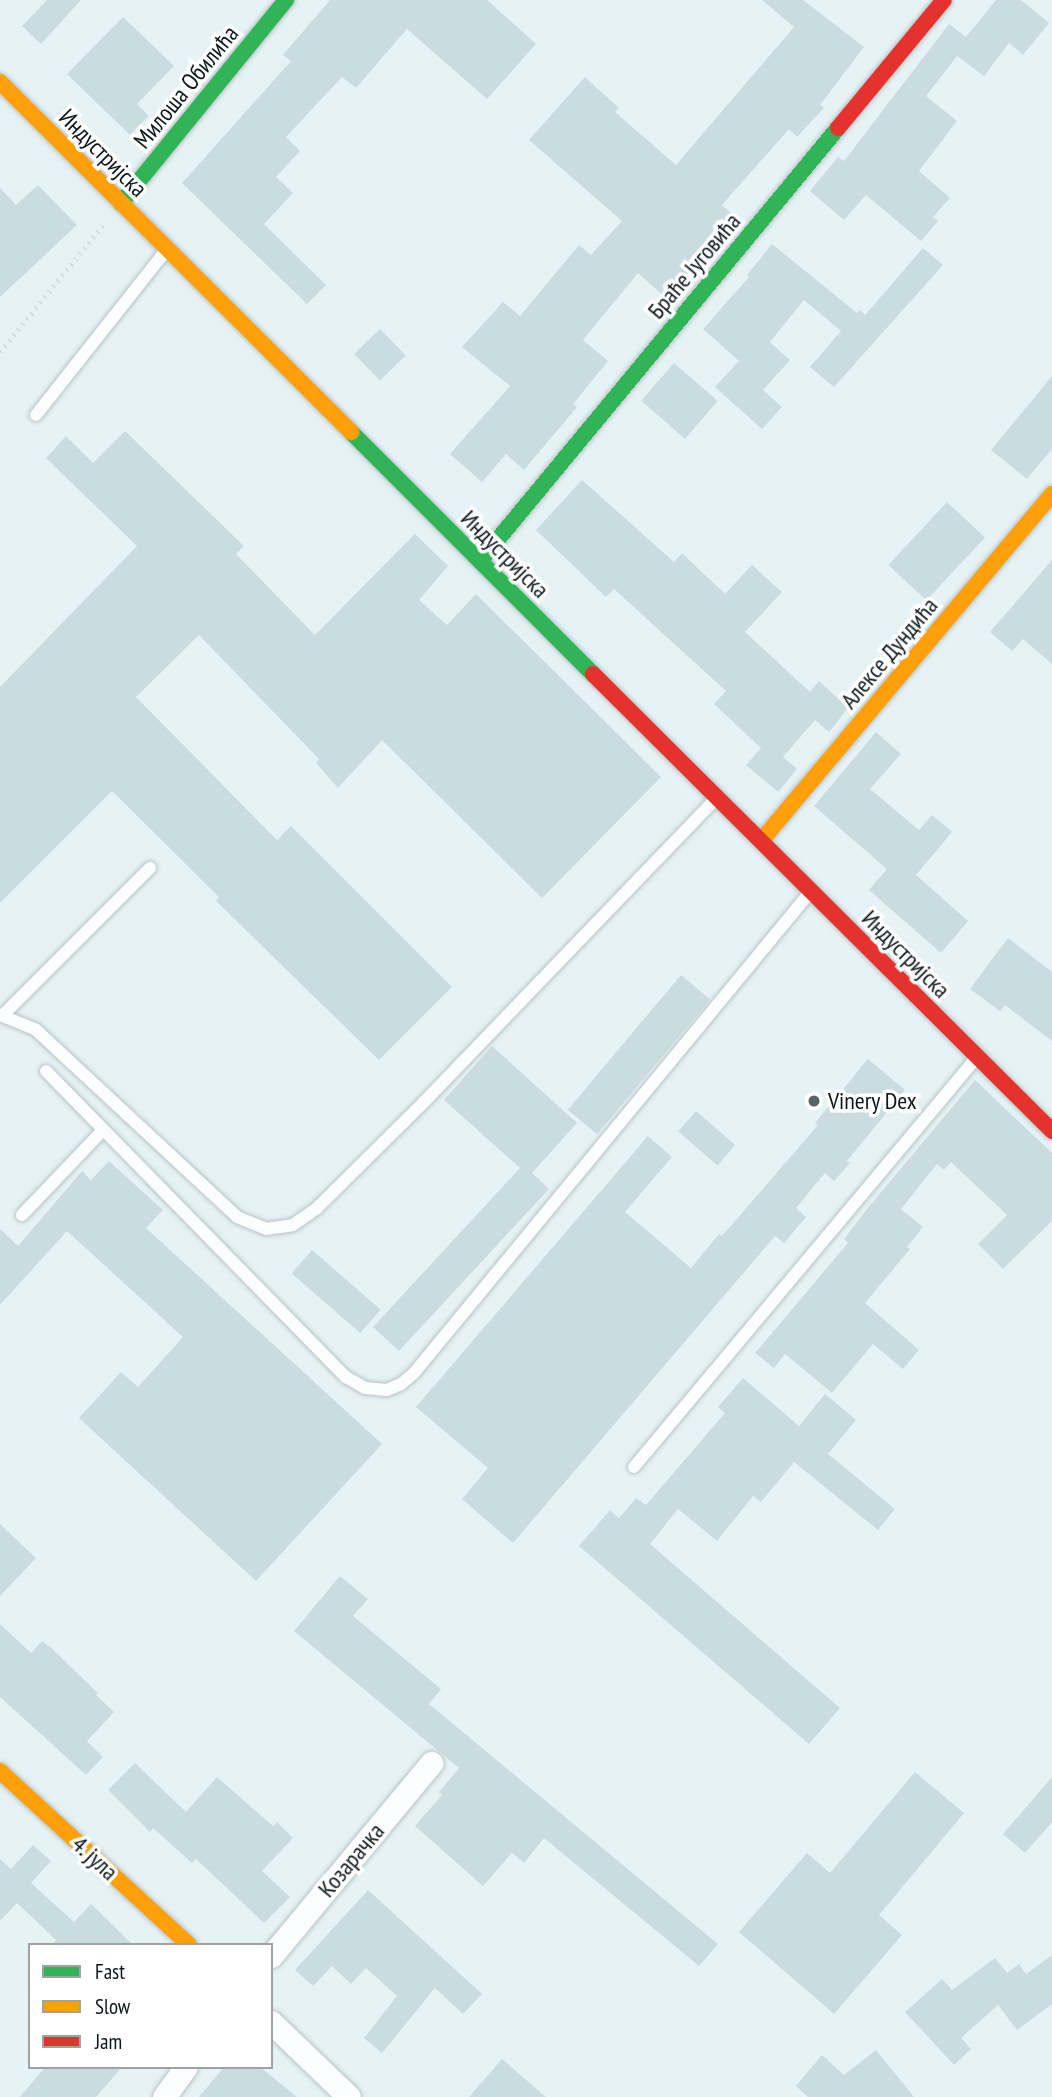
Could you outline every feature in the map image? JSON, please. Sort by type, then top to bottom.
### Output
[{"type":"street","name":"Милоша Обилића","points":[[121,203],[286,0]]},
{"type":"street","name":"Браће Југовића","points":[[480,561],[944,0]]},
{"type":"street","name":"Индустријска","points":[[0,82],[1052,1131]]},
{"type":"street","name":"Алексе Дундића","points":[[761,841],[1052,494]]},
{"type":"street","name":"Козарачка","points":[[273,1954],[431,1763]]},
{"type":"street","name":"4. јула","points":[[0,1771],[187,1943]]},
{"type":"street","points":[[273,2024],[349,2097]]},
{"type":"street","points":[[164,2097],[185,2069]]},
{"type":"lane","points":[[36,415],[167,248]]},
{"type":"lane","points":[[150,868],[1,1015],[35,1029],[237,1217],[266,1229],[293,1225],[316,1209],[424,1102],[717,797]]},
{"type":"lane","points":[[46,1071],[346,1377],[365,1388],[387,1390],[401,1384],[414,1373],[811,891]]},
{"type":"lane","points":[[634,1467],[977,1057]]},
{"type":"lane","points":[[22,1215],[103,1130]]},
{"type":"path","points":[[0,352],[121,203]]},
{"type":"building","points":[[47,0],[81,0],[41,44],[22,26]]},
{"type":"building","points":[[330,0],[487,0],[536,44],[487,99],[407,29],[356,88],[342,77],[286,137],[300,151],[276,177],[293,193],[264,224],[326,285],[307,304],[182,183],[291,61],[283,55]]},
{"type":"building","points":[[762,0],[803,0],[864,47],[820,105],[824,108],[797,137],[789,129],[722,205],[735,217],[667,299],[638,273],[583,340],[608,361],[573,404],[577,407],[524,470],[506,454],[482,482],[450,454],[510,386],[462,347],[503,302],[520,316],[579,245],[591,255],[622,221],[529,140],[585,77],[619,108],[615,112],[676,165],[794,27]]},
{"type":"building","points":[[996,0],[1021,0],[1049,23],[1023,55],[1009,43],[984,76],[957,56],[926,96],[957,121],[919,171],[950,198],[933,217],[938,221],[921,241],[866,195],[844,220],[810,191],[838,157],[844,161],[949,24],[966,37]]},
{"type":"building","points":[[123,17],[174,66],[137,104],[149,116],[130,135],[67,74]]},
{"type":"building","points":[[38,185],[77,225],[0,297],[0,188],[16,205]]},
{"type":"building","points":[[772,244],[857,313],[860,310],[865,315],[923,248],[943,265],[834,387],[810,367],[841,331],[804,300],[770,342],[790,360],[763,390],[782,407],[762,429],[715,387],[739,361],[703,329],[749,277],[747,275]]},
{"type":"building","points":[[380,329],[406,356],[380,381],[354,354]]},
{"type":"building","points":[[674,363],[718,401],[685,439],[641,401]]},
{"type":"building","points":[[1052,376],[1052,449],[1027,479],[991,450]]},
{"type":"building","points":[[125,431],[244,546],[236,554],[315,635],[415,534],[448,566],[419,600],[447,625],[476,594],[661,777],[542,898],[382,740],[338,788],[316,763],[319,759],[199,635],[136,697],[277,840],[291,826],[452,987],[379,1060],[216,901],[219,897],[112,791],[0,903],[0,687],[137,546],[46,458],[66,436],[93,463]]},
{"type":"building","points":[[582,480],[674,562],[682,553],[725,594],[752,565],[782,592],[745,632],[810,692],[819,681],[848,708],[829,732],[815,720],[783,757],[797,769],[778,792],[746,765],[761,748],[714,704],[726,691],[614,589],[606,597],[536,530]]},
{"type":"building","points":[[947,502],[985,537],[926,600],[888,565]]},
{"type":"building","points":[[1052,560],[1052,664],[1023,639],[1012,651],[990,632]]},
{"type":"building","points":[[876,732],[901,754],[870,789],[919,830],[932,815],[952,832],[916,875],[968,921],[941,953],[869,890],[887,869],[814,806]]},
{"type":"building","points":[[1008,938],[1052,972],[1052,1041],[1005,1005],[1000,1011],[970,989]]},
{"type":"building","points":[[681,975],[710,999],[597,1134],[568,1110]]},
{"type":"building","points":[[492,1046],[577,1123],[532,1173],[549,1189],[399,1351],[373,1327],[520,1168],[444,1100]]},
{"type":"building","points":[[868,1059],[905,1090],[834,1181],[825,1173],[796,1208],[806,1217],[784,1243],[775,1236],[513,1543],[462,1499],[488,1468],[416,1407],[648,1136],[672,1157],[625,1212],[691,1268],[818,1125],[815,1123]]},
{"type":"building","points":[[975,1080],[1052,1153],[1052,1221],[1003,1269],[978,1244],[1007,1215],[951,1162],[944,1170],[937,1164],[901,1209],[923,1227],[907,1247],[910,1249],[865,1303],[919,1350],[903,1369],[873,1344],[832,1393],[785,1354],[774,1368],[755,1353],[848,1243],[844,1239],[867,1209]]},
{"type":"building","points":[[696,1111],[735,1145],[718,1165],[678,1131]]},
{"type":"building","points":[[109,1161],[163,1210],[146,1228],[382,1444],[256,1581],[79,1418],[121,1372],[138,1387],[183,1337],[67,1231],[0,1305],[0,1229],[18,1246],[82,1171],[91,1180]]},
{"type":"building","points":[[312,1250],[381,1310],[360,1333],[292,1273]]},
{"type":"building","points":[[743,1378],[799,1426],[825,1394],[856,1420],[828,1454],[895,1509],[878,1530],[794,1462],[761,1502],[753,1496],[717,1541],[678,1509],[650,1544],[840,1708],[809,1744],[579,1546],[610,1510],[619,1518],[636,1498],[646,1505],[725,1413],[718,1407]]},
{"type":"building","points":[[0,1524],[36,1558],[0,1596]]},
{"type":"building","points":[[340,1576],[368,1599],[353,1616],[441,1689],[429,1704],[718,1944],[699,1966],[544,1838],[524,1863],[512,1853],[483,1886],[415,1826],[442,1795],[439,1792],[459,1768],[294,1631]]},
{"type":"building","points":[[0,1624],[31,1653],[42,1641],[50,1647],[114,1712],[87,1741],[103,1757],[86,1775],[0,1697]]},
{"type":"building","points":[[135,1763],[186,1812],[217,1777],[273,1826],[277,1822],[293,1838],[262,1871],[290,1897],[264,1923],[196,1859],[192,1863],[153,1828],[150,1832],[108,1790]]},
{"type":"building","points":[[915,1772],[964,1813],[879,1915],[902,1935],[834,2014],[739,1932],[807,1853],[830,1873]]},
{"type":"building","points":[[1052,1777],[1052,1822],[1025,1853],[1003,1834]]},
{"type":"building","points":[[33,1845],[51,1861],[31,1883],[74,1922],[91,1904],[131,1943],[54,1943],[56,1940],[17,1903],[0,1921],[0,1859],[11,1869]]},
{"type":"building","points":[[368,1890],[482,1994],[463,2014],[435,1988],[382,2053],[364,2038],[397,1996],[366,1968],[351,1984],[332,1966],[313,1986],[295,1970]]},
{"type":"building","points":[[1052,1955],[1052,2004],[1017,2030],[998,2005],[961,2038],[971,2049],[954,2065],[905,2012],[942,1979],[952,1990],[995,1958],[1007,1973],[1019,1964],[1026,1974]]},
{"type":"building","points":[[876,2050],[914,2097],[808,2097],[796,2086],[822,2055],[844,2075]]},
{"type":"building","points":[[502,2059],[546,2097],[469,2097]]},
{"type":"building","points":[[43,2069],[120,2069],[96,2097],[20,2097]]},
{"type":"building","points":[[222,2069],[262,2069],[297,2097],[199,2097]]},
{"type":"traffic: fast","points":[[121,203],[286,0]]},
{"type":"traffic: fast","points":[[480,561],[838,128]]},
{"type":"traffic: fast","points":[[351,432],[593,674]]},
{"type":"traffic: slow","points":[[0,82],[351,432]]},
{"type":"traffic: slow","points":[[761,841],[1052,494]]},
{"type":"traffic: slow","points":[[0,1771],[187,1943]]},
{"type":"traffic: jam","points":[[838,128],[944,0]]},
{"type":"traffic: jam","points":[[593,674],[1052,1131]]},
{"type":"place","name":"Vinery Dex","points":[[814,1101]]}]
